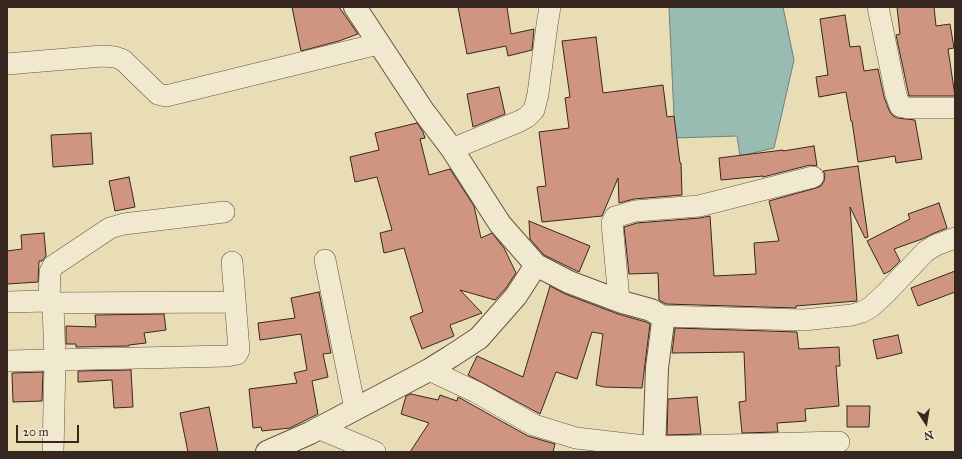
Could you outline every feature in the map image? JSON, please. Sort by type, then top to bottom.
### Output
[{"type":"street","points":[[355,7],[424,112],[452,149],[500,224],[536,265],[569,282],[651,310],[661,316],[804,320],[852,315],[871,307],[886,294],[926,251],[936,245],[955,238]]},
{"type":"street","points":[[452,149],[520,121],[534,110],[538,94],[546,25],[550,7]]},
{"type":"street","points":[[878,7],[896,95],[900,106],[908,108],[955,108]]},
{"type":"street","points":[[7,64],[102,56],[115,57],[123,60],[158,94],[166,96],[378,44]]},
{"type":"street","points":[[619,300],[612,223],[615,217],[635,211],[699,206],[813,177]]},
{"type":"street","points":[[53,452],[55,360],[52,305],[50,302],[50,272],[53,266],[110,228],[124,224],[224,212]]},
{"type":"street","points":[[324,260],[355,409]]},
{"type":"street","points":[[7,361],[227,356],[237,354],[239,350],[232,262]]},
{"type":"street","points":[[267,452],[318,428],[429,370],[479,338],[516,296],[536,265]]},
{"type":"street","points":[[7,302],[236,302]]},
{"type":"street","points":[[654,450],[657,368],[663,322],[661,316]]},
{"type":"street","points":[[429,370],[476,392],[534,424],[561,434],[590,440],[654,450],[839,442]]},
{"type":"street","points":[[318,428],[375,452]]},
{"type":"water","points":[[669,7],[783,7],[794,60],[774,148],[740,156],[737,136],[675,138]]},
{"type":"building","points":[[292,7],[339,7],[358,34],[339,41],[301,51]]},
{"type":"building","points":[[458,7],[507,7],[511,34],[534,29],[532,50],[508,56],[506,46],[467,54]]},
{"type":"building","points":[[897,7],[934,7],[936,26],[950,24],[954,48],[948,49],[955,96],[909,96],[896,35],[900,34]]},
{"type":"building","points":[[845,15],[850,47],[860,46],[864,71],[878,69],[884,97],[892,115],[897,118],[915,120],[922,159],[896,163],[895,156],[858,162],[846,92],[819,97],[816,77],[828,75],[820,19]]},
{"type":"building","points":[[596,37],[603,93],[663,85],[667,117],[674,116],[681,163],[682,195],[634,199],[619,203],[618,178],[602,216],[542,222],[537,187],[546,186],[539,132],[569,128],[565,98],[570,97],[562,41]]},
{"type":"building","points":[[499,87],[505,114],[473,127],[467,94]]},
{"type":"building","points":[[417,123],[425,138],[420,139],[429,175],[450,169],[474,206],[481,238],[492,233],[504,248],[516,273],[506,288],[495,300],[460,290],[482,313],[450,325],[454,336],[422,349],[410,317],[423,312],[404,248],[384,253],[380,233],[392,230],[377,177],[355,182],[350,157],[379,150],[375,133]]},
{"type":"building","points":[[91,133],[93,164],[53,167],[51,135]]},
{"type":"building","points":[[814,146],[817,166],[810,165],[763,177],[721,180],[719,158]]},
{"type":"building","points":[[858,166],[868,237],[865,238],[850,207],[857,301],[796,306],[796,308],[666,304],[659,300],[658,273],[629,274],[624,227],[637,223],[710,216],[714,276],[756,274],[754,243],[779,241],[769,201],[821,186],[824,181],[825,174],[823,171]]},
{"type":"building","points":[[129,177],[135,207],[115,211],[109,181]]},
{"type":"building","points":[[939,203],[947,228],[894,249],[900,261],[890,271],[884,274],[867,241],[910,219],[908,214]]},
{"type":"building","points":[[529,221],[590,246],[579,272],[544,255],[530,239]]},
{"type":"building","points":[[44,233],[46,256],[42,261],[39,261],[38,282],[7,284],[7,251],[22,249],[21,235]]},
{"type":"building","points":[[955,271],[955,292],[918,306],[911,288]]},
{"type":"building","points":[[550,286],[565,294],[618,314],[650,324],[642,388],[604,387],[596,385],[603,334],[592,332],[577,379],[556,372],[540,414],[468,375],[477,356],[523,377]]},
{"type":"building","points":[[319,292],[331,353],[323,354],[328,377],[312,381],[318,414],[290,428],[262,431],[261,427],[253,428],[249,389],[297,383],[294,373],[307,370],[301,334],[260,340],[258,323],[295,318],[291,298]]},
{"type":"building","points":[[164,314],[166,330],[144,333],[146,343],[129,346],[76,347],[76,344],[66,344],[66,326],[96,327],[95,315]]},
{"type":"building","points":[[675,328],[797,332],[799,349],[839,347],[840,366],[836,366],[839,406],[805,409],[806,421],[777,423],[778,432],[742,433],[739,402],[746,401],[744,352],[672,353]]},
{"type":"building","points":[[898,335],[902,353],[877,359],[873,340]]},
{"type":"building","points":[[131,370],[133,407],[114,408],[112,380],[78,382],[78,371]]},
{"type":"building","points":[[43,372],[42,401],[13,402],[12,373]]},
{"type":"building","points":[[411,394],[438,400],[440,395],[457,401],[458,397],[528,436],[555,444],[553,452],[410,452],[429,423],[401,414],[406,396]]},
{"type":"building","points":[[697,397],[701,434],[667,435],[668,399]]},
{"type":"building","points":[[847,406],[870,406],[869,427],[847,427]]},
{"type":"building","points":[[209,407],[218,452],[188,452],[180,413]]}]
